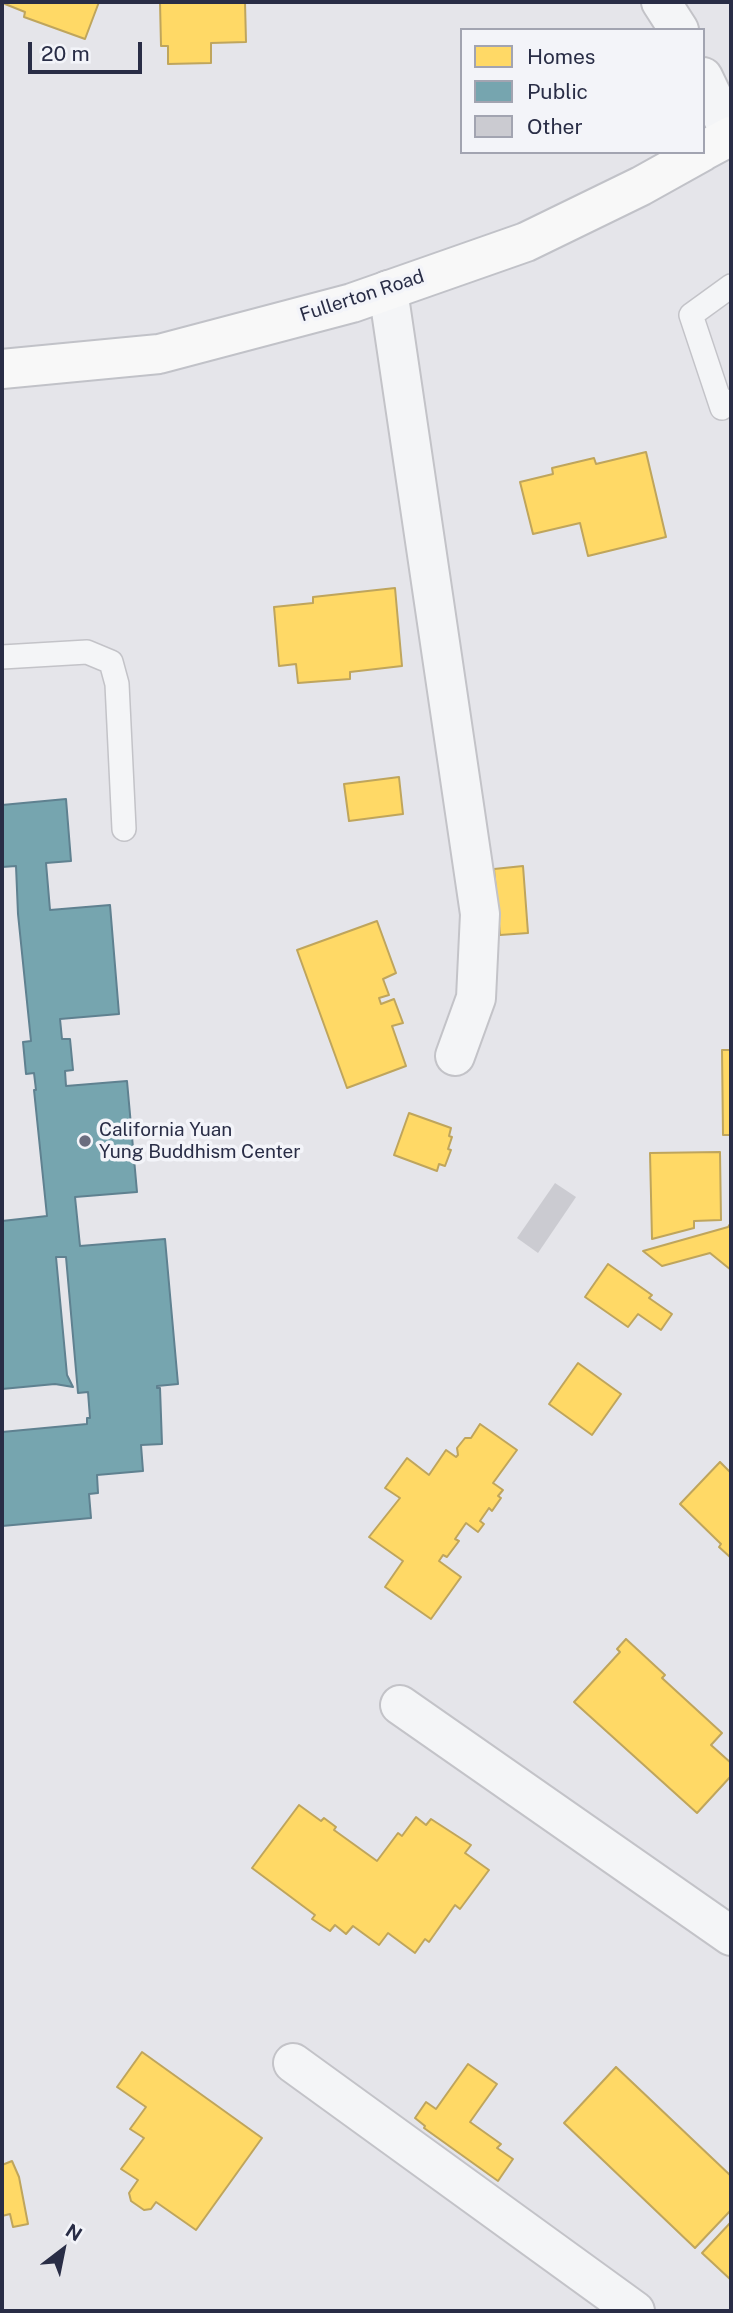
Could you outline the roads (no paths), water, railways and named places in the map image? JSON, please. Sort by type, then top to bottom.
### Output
[{"type":"main road","name":"Fullerton Road","points":[[705,150],[731,135]]},
{"type":"main road","name":"Fullerton Road","points":[[2,369],[159,354],[352,303],[526,242],[641,186],[698,154]]},
{"type":"street","points":[[661,2],[677,28]]},
{"type":"street","points":[[705,81],[731,135]]},
{"type":"street","points":[[388,290],[480,914],[476,998],[455,1056]]},
{"type":"street","points":[[400,1705],[731,1936]]},
{"type":"street","points":[[293,2063],[635,2311]]},
{"type":"lane","points":[[731,286],[691,315],[722,408],[731,401]]},
{"type":"lane","points":[[2,657],[87,652],[111,662],[117,684],[124,829]]},
{"type":"place","name":"California Yuan Yung Buddhism Center","points":[[85,1141]]}]
